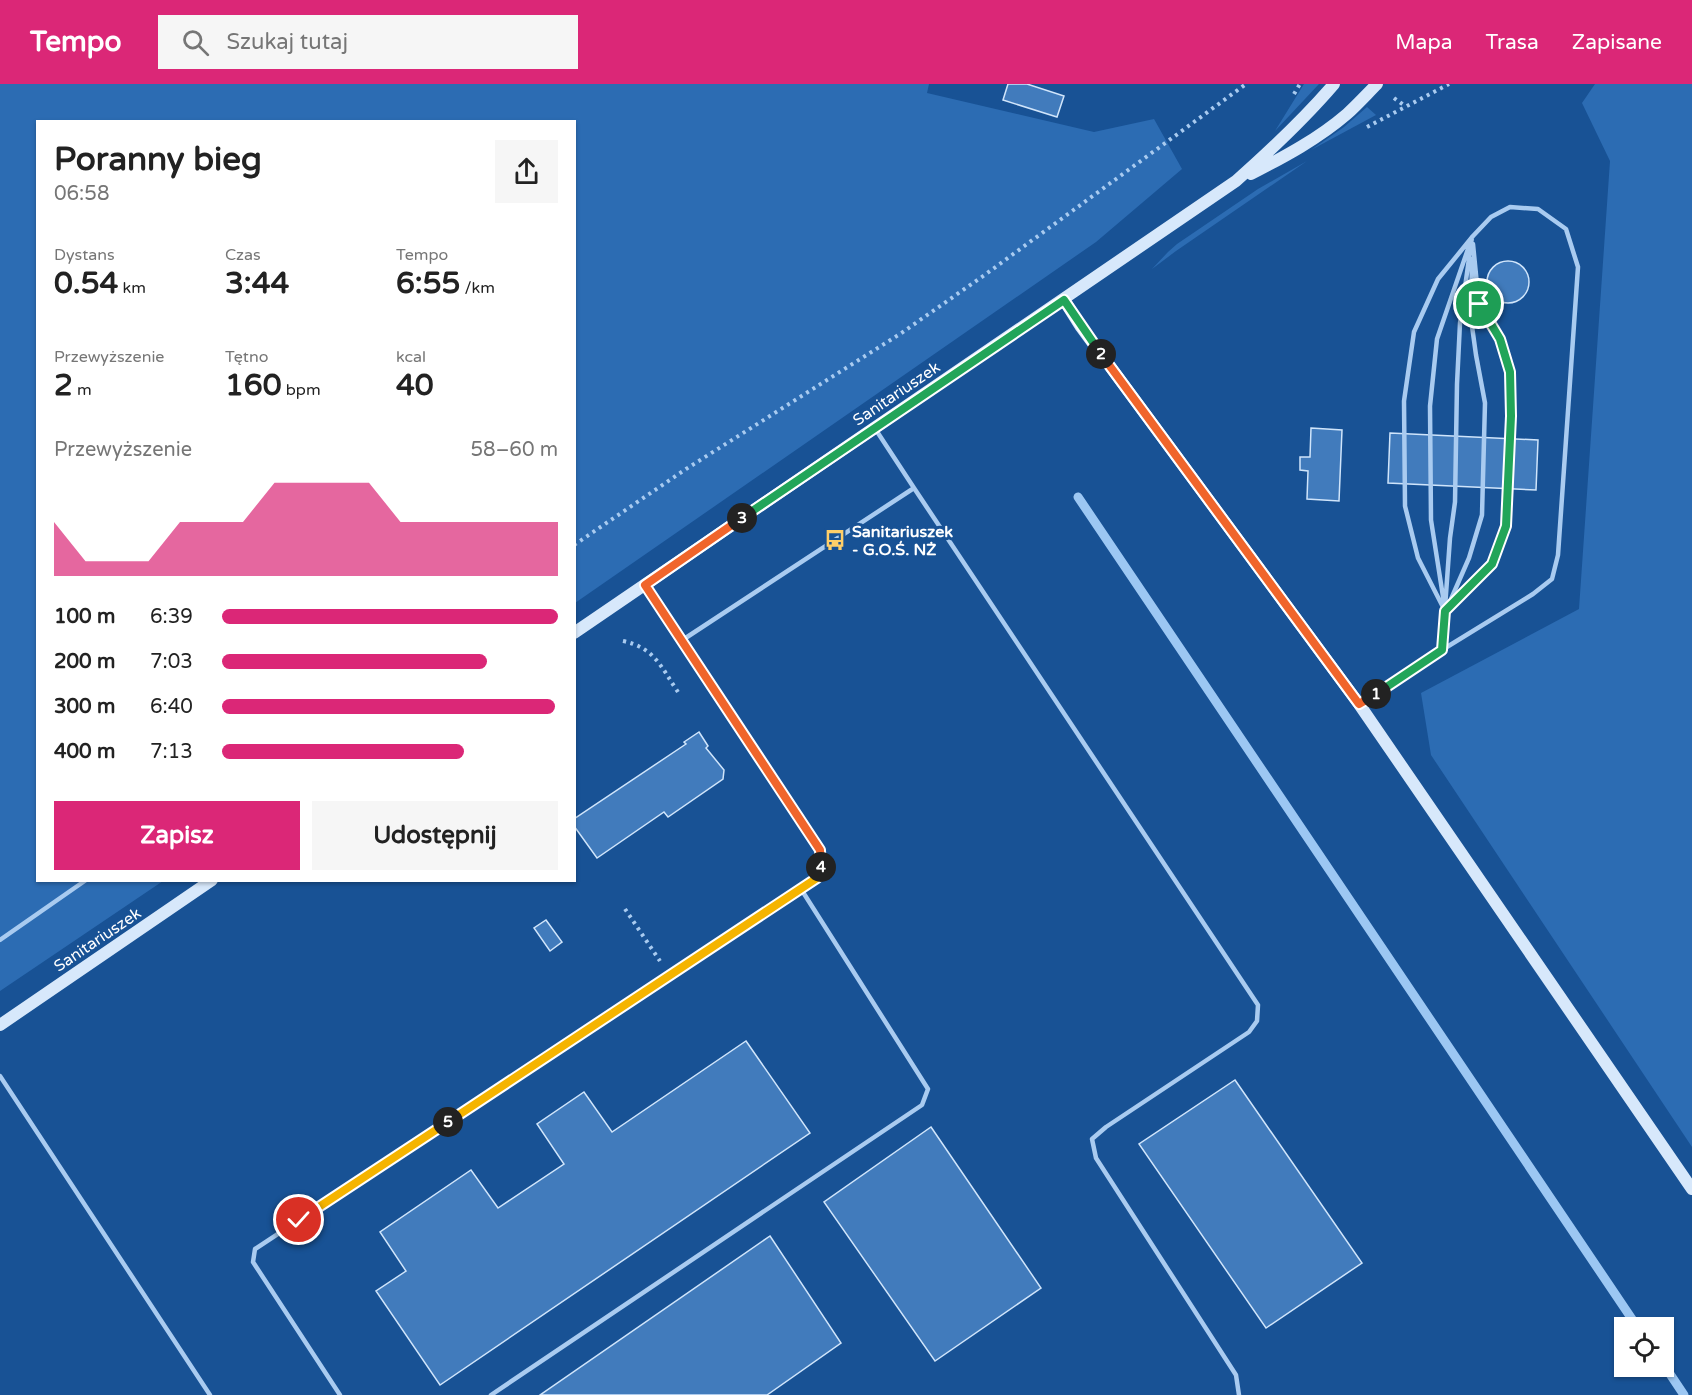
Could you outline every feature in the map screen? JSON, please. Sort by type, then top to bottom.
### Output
[{"type":"street","name":"Sanitariuszek","points":[[1236,181],[1305,117],[1334,84]]},
{"type":"street","name":"Sanitariuszek","points":[[576,632],[1236,181],[1280,159],[1328,128],[1347,114],[1377,84]]},
{"type":"street","points":[[1064,300],[1081,327],[1359,704],[1692,1189]]},
{"type":"street","name":"Sanitariuszek","points":[[0,1025],[209,882]]},
{"type":"lane","points":[[1359,704],[1533,594],[1552,579],[1558,555],[1578,267],[1566,229],[1538,209],[1510,207],[1491,217],[1438,279],[1414,332],[1404,401],[1405,506],[1418,558],[1445,611]]},
{"type":"lane","points":[[1445,611],[1492,564],[1506,526],[1511,416],[1510,372],[1500,339],[1479,304],[1473,236]]},
{"type":"lane","points":[[1445,611],[1469,558],[1482,515],[1485,403],[1471,319],[1473,236]]},
{"type":"lane","points":[[1445,611],[1431,520],[1430,406],[1437,339],[1473,236]]},
{"type":"lane","points":[[1442,650],[1450,538],[1455,502],[1460,323],[1473,236]]},
{"type":"lane","points":[[875,427],[1258,1005],[1257,1021],[1248,1032],[1106,1127],[1092,1139],[1096,1158],[1236,1375],[1239,1395]]},
{"type":"lane","points":[[681,641],[914,488]]},
{"type":"lane","points":[[340,1395],[253,1262],[255,1249],[817,878],[822,864],[820,850],[645,585]]},
{"type":"lane","points":[[0,940],[83,882]]},
{"type":"lane","points":[[491,1395],[922,1105],[928,1089],[801,889]]},
{"type":"lane","points":[[0,1076],[210,1395]]},
{"type":"path","points":[[576,544],[686,469],[900,334],[996,267],[1246,84]]},
{"type":"path","points":[[1365,128],[1449,84]]},
{"type":"path","points":[[623,640],[639,644],[653,654],[678,692]]},
{"type":"path","points":[[625,909],[670,975]]},
{"type":"shaded area","points":[[0,84],[929,84],[927,93],[1094,132],[1154,119],[1182,169],[1096,242],[576,602],[576,120],[36,120],[36,882],[162,882],[0,991]]},
{"type":"shaded area","points":[[1304,84],[1319,84],[1275,131]]},
{"type":"shaded area","points":[[1595,84],[1692,84],[1692,1147],[1431,755],[1421,693],[1579,609],[1610,161],[1582,103]]},
{"type":"shaded area","points":[[1367,107],[1376,115],[1311,150],[1344,127]]},
{"type":"shaded area","points":[[1307,161],[1152,269],[1177,244],[1258,189]]},
{"type":"building","points":[[1008,84],[1027,84],[1064,96],[1057,117],[1003,100]]},
{"type":"building","points":[[1508,261],[1516,262],[1523,267],[1528,274],[1528,290],[1523,297],[1516,302],[1508,303],[1500,302],[1493,297],[1488,290],[1487,282],[1488,274],[1493,267],[1500,262]]},
{"type":"building","points":[[1311,428],[1342,430],[1339,501],[1307,499],[1308,471],[1300,470],[1300,457],[1310,457]]},
{"type":"building","points":[[1390,433],[1538,440],[1536,490],[1388,483]]},
{"type":"building","points":[[699,732],[708,746],[706,748],[724,770],[723,779],[668,817],[664,812],[597,858],[576,829],[576,818],[686,744],[684,742]]},
{"type":"building","points":[[546,920],[562,942],[550,951],[534,928]]},
{"type":"building","points":[[746,1041],[810,1133],[440,1385],[376,1291],[406,1271],[380,1232],[471,1170],[498,1208],[564,1164],[537,1124],[584,1092],[612,1132]]},
{"type":"building","points":[[1235,1080],[1362,1263],[1266,1328],[1139,1144]]},
{"type":"building","points":[[931,1127],[1041,1288],[935,1361],[824,1202]]},
{"type":"building","points":[[770,1236],[841,1343],[767,1395],[540,1395]]},
{"type":"waterway","points":[[1078,497],[1631,1317]]},
{"type":"waterway","points":[[1672,1377],[1684,1395]]},
{"type":"place","name":"Sanitariuszek - G.O.Ś. NŻ","points":[[835,540]]},
{"type":"route","points":[[299,1220],[817,878],[822,864],[820,850],[645,585],[1064,300],[1081,327],[1359,704],[1442,650],[1445,611],[1492,564],[1506,526],[1511,416],[1510,372],[1500,339],[1479,304]]}]
